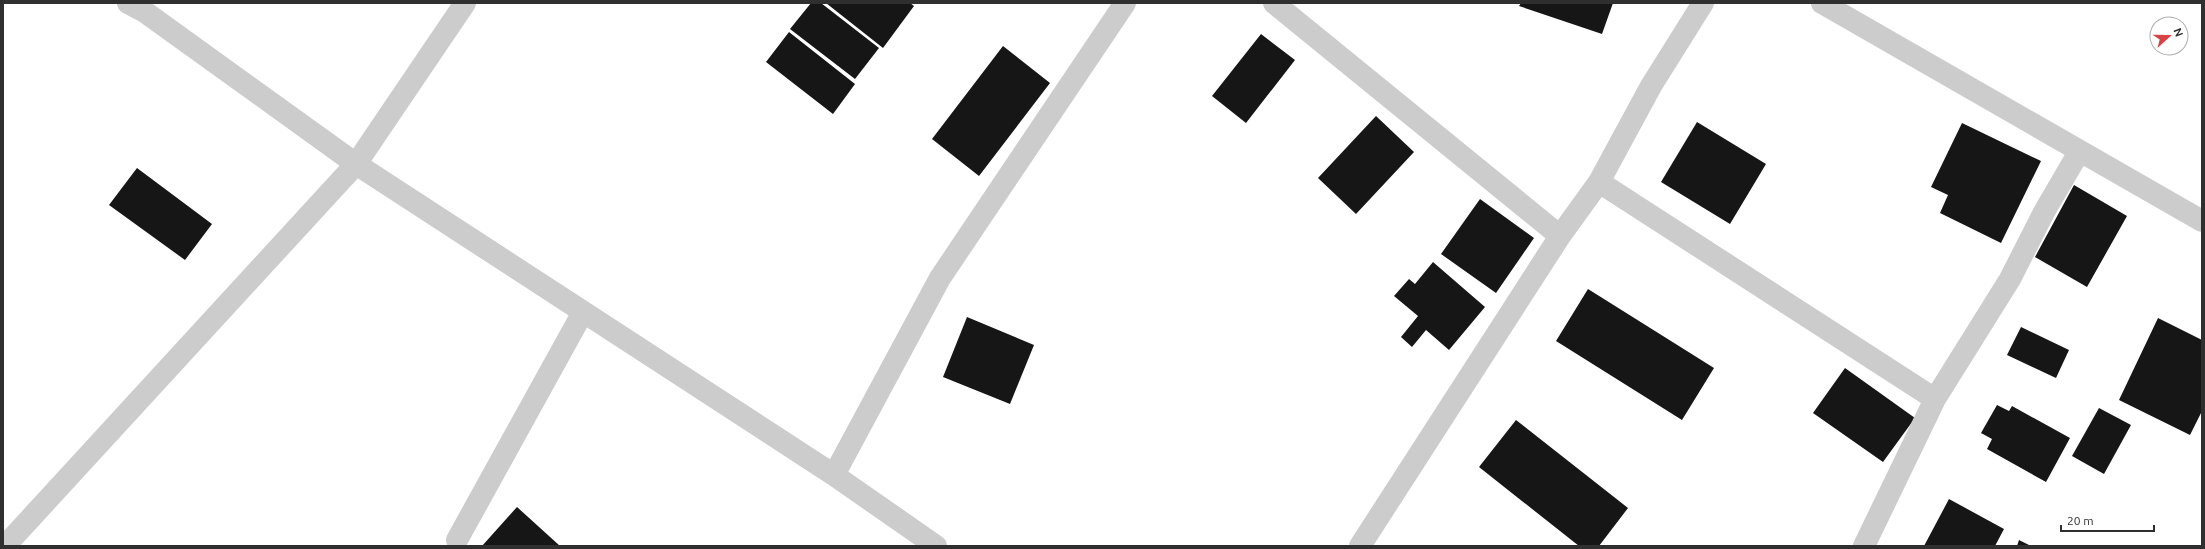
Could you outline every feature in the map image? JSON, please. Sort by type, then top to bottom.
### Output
[{"type":"street","points":[[128,3],[145,12],[356,164],[834,475],[936,546]]},
{"type":"street","points":[[6,546],[356,164],[465,3]]},
{"type":"street","points":[[834,475],[940,278],[1125,3]]},
{"type":"street","points":[[1274,3],[1560,236]]},
{"type":"street","points":[[1360,546],[1560,236],[1599,182],[1651,86],[1703,3]]},
{"type":"street","points":[[1822,3],[2202,222]]},
{"type":"street","points":[[1864,546],[1935,399],[2010,279],[2044,212],[2079,152]]},
{"type":"street","points":[[1599,182],[1935,399]]},
{"type":"street","points":[[457,540],[583,312]]},
{"type":"building","points":[[811,3],[821,3],[879,48],[855,79],[790,29]]},
{"type":"building","points":[[826,3],[910,3],[914,6],[883,48]]},
{"type":"building","points":[[1521,3],[1613,3],[1602,34],[1519,6]]},
{"type":"building","points":[[789,32],[855,84],[833,114],[766,62]]},
{"type":"building","points":[[1261,34],[1295,60],[1246,123],[1212,96]]},
{"type":"building","points":[[1003,46],[1050,83],[979,176],[932,139]]},
{"type":"building","points":[[1376,116],[1414,152],[1356,214],[1318,178]]},
{"type":"building","points":[[1697,122],[1766,164],[1730,224],[1661,182]]},
{"type":"building","points":[[1962,123],[2041,161],[2001,243],[1940,213],[1948,195],[1931,187]]},
{"type":"building","points":[[137,168],[212,224],[185,260],[109,205]]},
{"type":"building","points":[[2074,185],[2127,216],[2087,287],[2035,257]]},
{"type":"building","points":[[1480,199],[1534,238],[1496,293],[1441,254]]},
{"type":"building","points":[[1433,262],[1485,307],[1449,350],[1426,330],[1412,347],[1401,337],[1418,316],[1394,296],[1409,279],[1415,284]]},
{"type":"building","points":[[1588,289],[1714,368],[1682,420],[1556,341]]},
{"type":"building","points":[[967,317],[1034,345],[1010,404],[943,377]]},
{"type":"building","points":[[2158,318],[2202,340],[2202,411],[2190,435],[2119,400]]},
{"type":"building","points":[[2021,327],[2069,350],[2056,378],[2007,355]]},
{"type":"building","points":[[1845,368],[1915,418],[1883,462],[1813,413]]},
{"type":"building","points":[[1997,405],[2009,411],[2012,406],[2070,438],[2046,482],[1987,449],[1992,439],[1981,433]]},
{"type":"building","points":[[2099,408],[2131,425],[2104,474],[2072,456]]},
{"type":"building","points":[[1516,420],[1628,508],[1599,546],[1579,546],[1479,467]]},
{"type":"building","points":[[1949,499],[2004,529],[1995,546],[1924,546]]},
{"type":"building","points":[[517,507],[560,546],[482,546]]},
{"type":"building","points":[[2019,540],[2031,546],[2017,546]]}]
